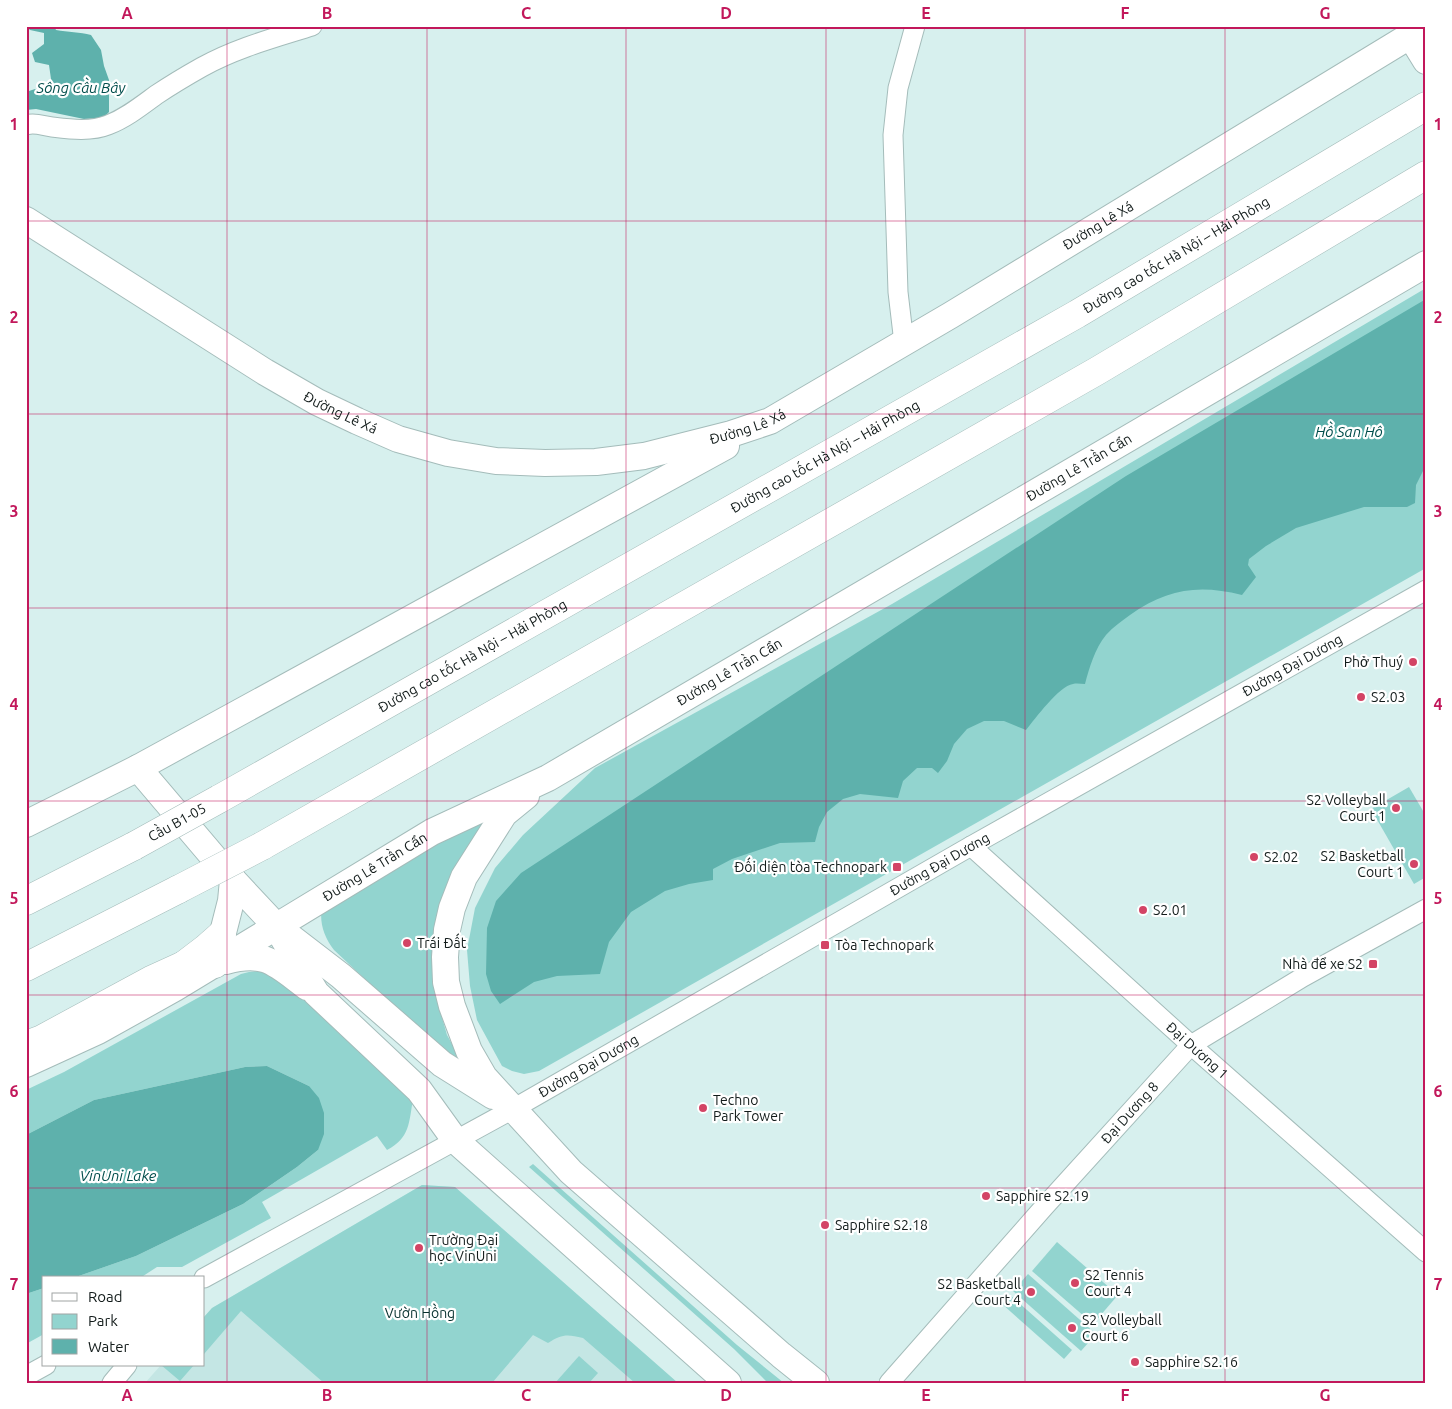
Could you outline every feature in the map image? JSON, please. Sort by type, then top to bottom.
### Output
[{"type":"highway","name":"Đường cao tốc Hà Nội – Hải Phòng","points":[[219,799],[1076,314],[1426,106]]},
{"type":"highway","points":[[26,966],[179,890],[262,846],[1097,371],[1426,175]]},
{"type":"highway","name":"Cầu B1-05","points":[[26,901],[134,846],[219,799]]},
{"type":"highway","points":[[26,1044],[42,1039],[151,980],[184,965],[206,949],[222,934]]},
{"type":"highway","points":[[184,965],[215,964]]},
{"type":"main road","name":"Đường Lê Xá","points":[[26,220],[265,372],[317,402],[392,436],[448,453],[496,461],[596,462],[644,456],[692,445],[770,421],[904,343],[1418,31]]},
{"type":"main road","points":[[1418,31],[1426,61]]},
{"type":"main road","name":"Đường Lê Trần Cẩn","points":[[26,1064],[98,1031],[175,988],[432,832],[548,778],[1426,264]]},
{"type":"main road","points":[[26,824],[138,768],[770,421]]},
{"type":"main road","points":[[138,768],[232,880],[276,926],[340,976],[442,1064],[513,1109]]},
{"type":"main road","points":[[548,778],[504,814],[464,877],[452,908],[447,930],[446,982],[452,1006],[469,1051],[484,1077],[571,1172],[781,1355],[816,1383]]},
{"type":"main road","points":[[232,880],[231,901],[215,964],[240,957],[257,957],[272,961],[316,993],[419,1090],[455,1140],[728,1383]]},
{"type":"main road","points":[[276,926],[316,993]]},
{"type":"street","points":[[26,125],[34,123],[50,127],[80,129],[107,126],[219,58],[258,42],[312,26]]},
{"type":"street","points":[[904,343],[898,292],[893,135],[898,88],[915,26]]},
{"type":"street","name":"Đường Đại Dương","points":[[205,1277],[513,1109],[971,846],[1426,590]]},
{"type":"street","name":"Đại Dương 1","points":[[971,846],[1191,1045],[1426,1252]]},
{"type":"street","name":"Đại Dương 8","points":[[889,1383],[1044,1206],[1191,1045],[1303,977],[1426,909]]},
{"type":"street","points":[[26,1376],[44,1366]]},
{"type":"street","points":[[112,1383],[126,1366]]},
{"type":"shaded area","name":"Trường Đại học VinUni","points":[[422,1185],[455,1187],[678,1383],[145,1383],[160,1366],[205,1366],[205,1316],[212,1308]]},
{"type":"green space","points":[[1426,288],[1426,568],[539,1071],[524,1074],[502,1066],[477,1020],[470,986],[467,950],[475,908],[495,868],[523,835],[595,768],[892,604]]},
{"type":"green space","points":[[1409,787],[1426,816],[1426,877],[1414,884],[1371,809]]},
{"type":"green space","points":[[484,818],[483,829],[439,1007],[447,1035],[457,1053],[456,1058],[452,1061],[334,950],[323,930],[322,906]]},
{"type":"green space","points":[[260,971],[291,978],[413,1099],[409,1122],[404,1135],[395,1145],[387,1150],[377,1136],[262,1202],[271,1218],[182,1267],[157,1267],[143,1276],[79,1276],[136,1256],[243,1204],[297,1167],[318,1150],[309,1086],[267,1066],[245,1067],[94,1100],[26,1135],[26,1090],[64,1072],[241,974]]},
{"type":"green space","points":[[533,1164],[737,1345],[784,1383],[768,1383],[734,1349],[529,1167]]},
{"type":"green space","name":"Trường Đại học VinUni","points":[[422,1185],[455,1187],[678,1383],[635,1383],[583,1338],[565,1336],[548,1343],[533,1335],[492,1383],[324,1383],[241,1311],[205,1353],[205,1316],[212,1308]]},
{"type":"green space","name":"S2 Tennis Court 4","points":[[1057,1242],[1118,1295],[1093,1324],[1032,1271]]},
{"type":"green space","points":[[1028,1274],[1096,1334],[1081,1351],[1013,1291]]},
{"type":"green space","points":[[42,1289],[42,1335],[26,1344],[26,1294]]},
{"type":"green space","points":[[1010,1295],[1072,1350],[1064,1359],[1002,1304]]},
{"type":"green space","points":[[579,1356],[598,1373],[589,1383],[555,1383]]},
{"type":"green space","points":[[162,1366],[193,1366],[180,1381]]},
{"type":"water","name":"Sông Cầu Bây","points":[[26,26],[54,26],[56,30],[91,35],[101,50],[109,80],[109,112],[103,118],[84,119],[36,109],[26,110],[26,92],[35,89],[47,92],[52,86],[49,65],[35,62],[32,53],[44,44],[44,33],[30,30]]},
{"type":"water","name":"Hồ San Hô","points":[[1426,299],[1426,465],[1416,485],[1415,503],[1407,507],[1364,507],[1296,528],[1249,559],[1248,565],[1256,577],[1242,595],[1211,590],[1183,591],[1157,599],[1144,606],[1112,629],[1102,640],[1085,684],[1073,684],[1061,690],[1026,730],[1004,721],[984,721],[967,729],[954,744],[947,761],[938,773],[932,768],[917,768],[903,781],[898,798],[860,794],[843,799],[827,812],[819,827],[815,842],[780,843],[732,859],[713,869],[713,880],[665,891],[631,912],[609,942],[600,974],[557,976],[534,982],[500,1004],[491,991],[486,974],[487,928],[496,901],[521,873],[1126,476]]},
{"type":"water","name":"VinUni Lake","points":[[267,1066],[309,1086],[319,1098],[324,1113],[324,1134],[318,1150],[297,1167],[243,1204],[136,1256],[79,1276],[42,1276],[42,1289],[26,1294],[26,1135],[94,1100],[245,1067]]},
{"type":"place","name":"Phở Thuý","points":[[1413,662]]},
{"type":"place","name":"S2.03","points":[[1361,697]]},
{"type":"place","name":"S2 Volleyball Court 1","points":[[1396,808]]},
{"type":"place","name":"S2.02","points":[[1254,857]]},
{"type":"place","name":"S2 Basketball Court 1","points":[[1414,864]]},
{"type":"place","name":"Đối diện tòa Technopark","points":[[897,867]]},
{"type":"place","name":"S2.01","points":[[1143,910]]},
{"type":"place","name":"Trái Đất","points":[[407,943]]},
{"type":"place","name":"Tòa Technopark","points":[[825,945]]},
{"type":"place","name":"Nhà để xe S2","points":[[1373,964]]},
{"type":"place","name":"Techno Park Tower","points":[[703,1108]]},
{"type":"place","name":"Sapphire S2.19","points":[[986,1196]]},
{"type":"place","name":"Sapphire S2.18","points":[[825,1225]]},
{"type":"place","name":"Trường Đại học VinUni","points":[[419,1248]]},
{"type":"place","name":"S2 Tennis Court 4","points":[[1075,1283]]},
{"type":"place","name":"S2 Basketball Court 4","points":[[1031,1292]]},
{"type":"place","name":"S2 Volleyball Court 6","points":[[1072,1328]]},
{"type":"place","name":"Sapphire S2.16","points":[[1135,1362]]},
{"type":"park label","name":"Vườn Hồng","points":[[420,1313]]}]
